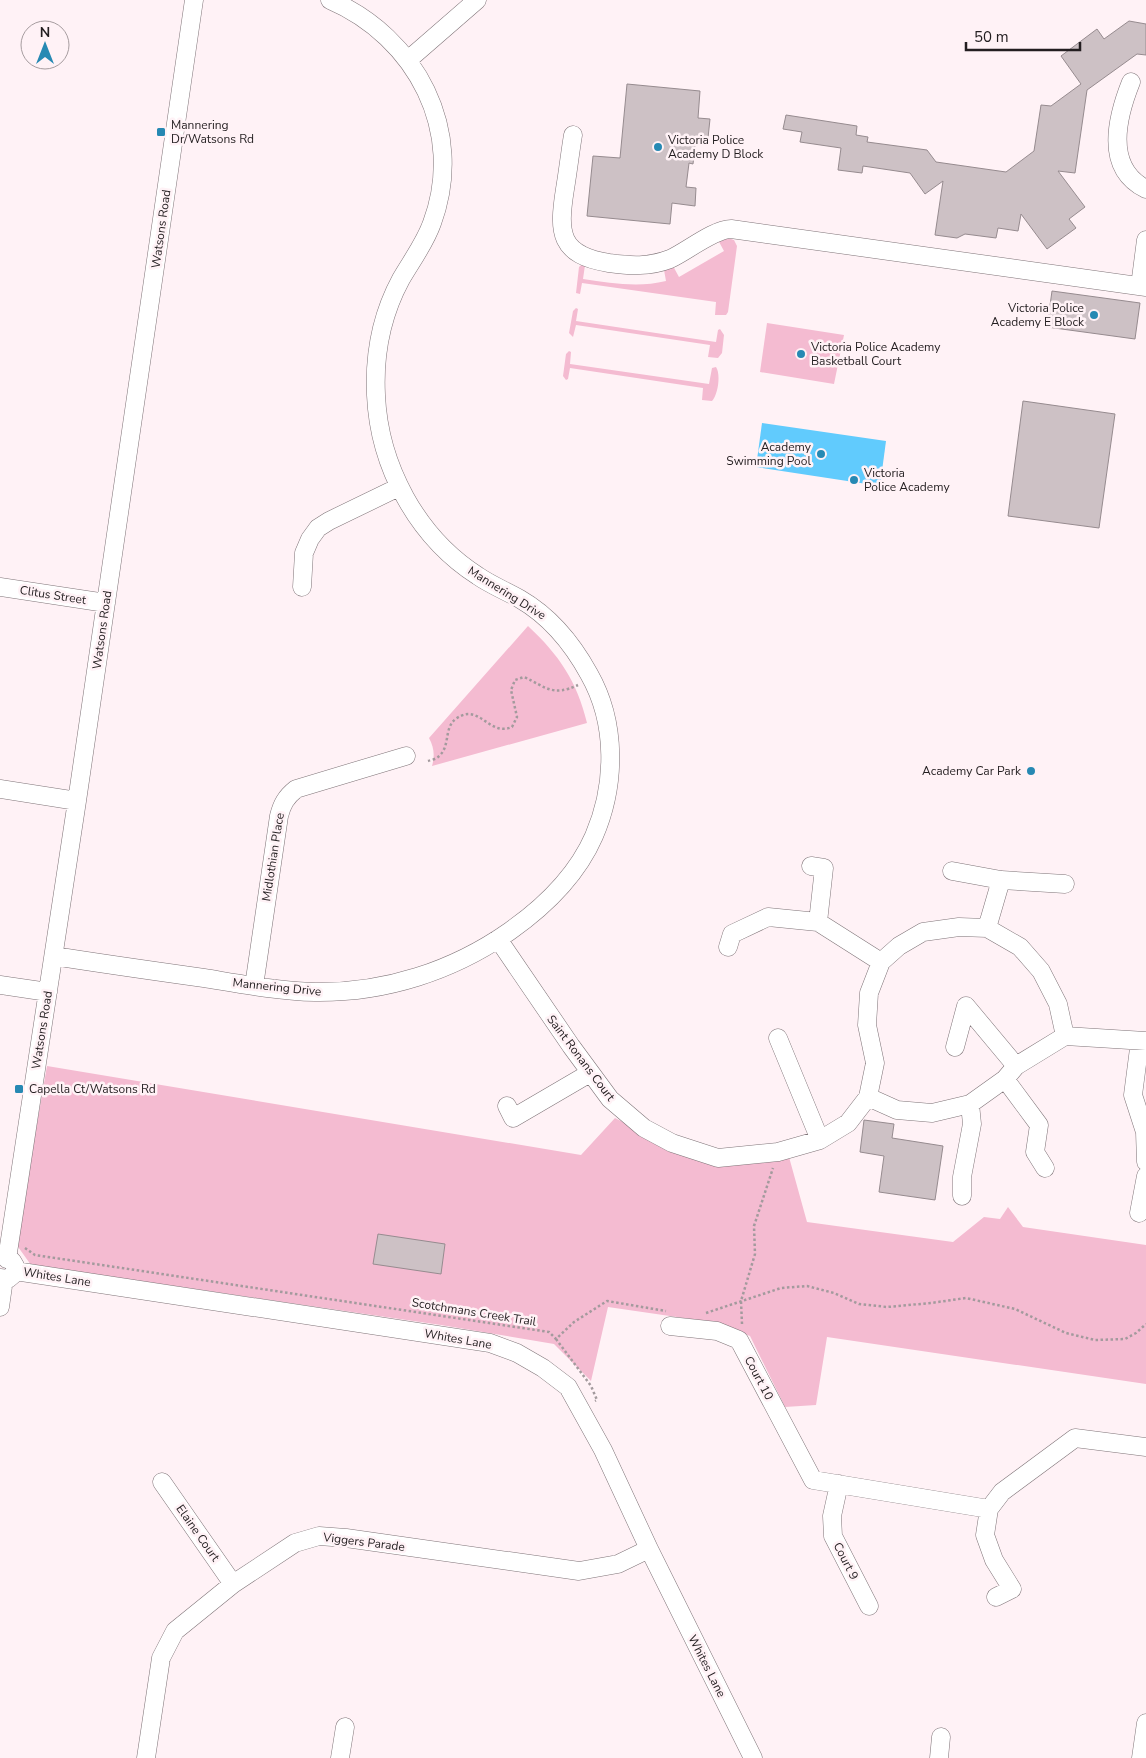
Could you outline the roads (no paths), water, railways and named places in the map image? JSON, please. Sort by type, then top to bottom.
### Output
[{"type":"street","name":"Watsons Road","points":[[0,1307],[54,956],[194,0]]},
{"type":"street","name":"Mannering Drive","points":[[54,956],[254,986],[312,992],[366,990],[399,982],[435,971],[467,957],[524,921],[565,881],[581,860],[602,816],[608,792],[610,770],[608,726],[592,678],[562,632],[524,601],[480,578],[456,560],[429,532],[398,486],[384,448],[376,405],[376,363],[385,318],[392,297],[424,242],[439,202],[442,180],[439,128],[435,112],[422,81],[408,60],[376,26],[346,7],[330,0]]},
{"type":"street","points":[[408,60],[477,0]]},
{"type":"street","points":[[1131,82],[1120,112],[1118,125],[1119,156],[1127,174],[1146,189]]},
{"type":"street","points":[[573,136],[561,222],[562,231],[571,246],[582,256],[593,260],[628,265],[654,264],[674,257],[720,232],[731,229],[1143,287],[1146,240]]},
{"type":"street","points":[[302,587],[304,553],[318,528],[329,520],[398,486]]},
{"type":"street","name":"Clitus Street","points":[[0,586],[106,603]]},
{"type":"street","name":"Midlothian Place","points":[[254,986],[278,816],[282,803],[296,789],[406,756]]},
{"type":"street","points":[[0,789],[77,801]]},
{"type":"street","points":[[811,866],[824,868],[818,922]]},
{"type":"street","points":[[952,871],[1001,880],[1065,884]]},
{"type":"street","points":[[987,928],[1001,880]]},
{"type":"street","points":[[728,947],[732,934],[768,918],[818,922],[881,962]]},
{"type":"street","points":[[778,1038],[820,1140],[848,1123],[868,1097],[875,1063],[866,1024],[869,993],[881,962],[899,946],[923,932],[959,926],[987,928],[1020,947],[1041,971],[1058,1004],[1065,1036]]},
{"type":"street","name":"Saint Ronans Court","points":[[498,939],[610,1099],[644,1128],[672,1143],[718,1158],[778,1152],[820,1140]]},
{"type":"street","points":[[0,985],[48,992]]},
{"type":"street","points":[[955,1047],[966,1006],[1011,1073],[1039,1125],[1034,1152],[1045,1168]]},
{"type":"street","points":[[868,1097],[897,1110],[932,1113],[970,1104],[1065,1036],[1143,1041],[1133,1094],[1145,1132],[1144,1151],[1146,1162]]},
{"type":"street","points":[[507,1106],[514,1118],[590,1073]]},
{"type":"street","points":[[962,1196],[962,1177],[972,1124],[970,1104]]},
{"type":"street","points":[[1139,1213],[1146,1176]]},
{"type":"street","name":"Whites Lane","points":[[6,1265],[490,1343],[517,1353],[543,1368],[568,1387],[604,1450],[649,1549],[753,1758]]},
{"type":"street","name":"Court 10","points":[[668,1318],[717,1331],[739,1340],[813,1480],[839,1484]]},
{"type":"street","points":[[996,1597],[1019,1586],[994,1560],[986,1535],[990,1509],[1002,1492],[1076,1438],[1146,1447]]},
{"type":"street","name":"Elaine Court","points":[[162,1482],[234,1584]]},
{"type":"street","points":[[839,1484],[990,1509]]},
{"type":"street","name":"Court 9","points":[[839,1484],[832,1516],[833,1536],[869,1606]]},
{"type":"street","name":"Viggers Parade","points":[[146,1758],[161,1658],[175,1631],[234,1584],[295,1543],[319,1536],[346,1538],[579,1571],[618,1564],[649,1549]]},
{"type":"street","points":[[1141,1758],[1146,1723]]},
{"type":"street","points":[[340,1758],[345,1727]]},
{"type":"street","points":[[939,1758],[941,1737]]},
{"type":"water","name":"Academy Swimming Pool","points":[[762,423],[886,441],[880,486],[756,467]]},
{"type":"place","name":"Mannering Dr/Watsons Rd","points":[[161,132]]},
{"type":"place","name":"Victoria Police Academy D Block","points":[[658,147]]},
{"type":"place","name":"Victoria Police Academy E Block","points":[[1094,315]]},
{"type":"place","name":"Victoria Police Academy Basketball Court","points":[[801,354]]},
{"type":"place","name":"Academy Swimming Pool","points":[[821,454]]},
{"type":"place","name":"Victoria Police Academy","points":[[854,480]]},
{"type":"place","name":"Academy Car Park","points":[[1031,771]]},
{"type":"place","name":"Capella Ct/Watsons Rd","points":[[19,1089]]}]
